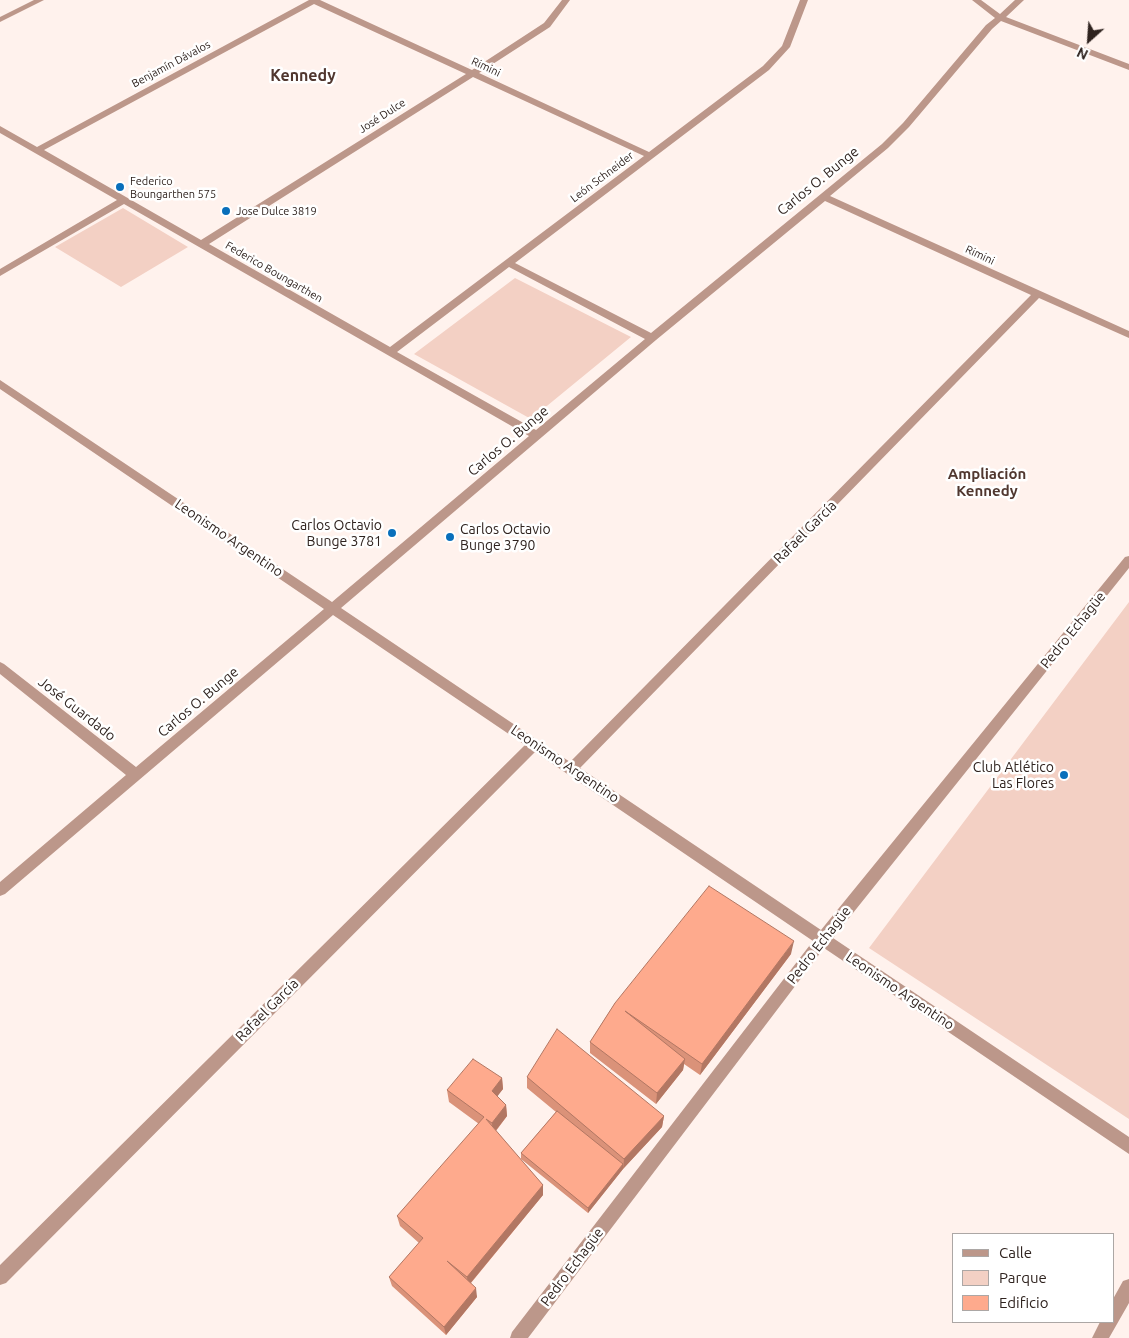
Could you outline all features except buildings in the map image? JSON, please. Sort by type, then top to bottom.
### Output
[{"type":"street","points":[[0,20],[40,0]]},
{"type":"street","name":"Rimini","points":[[314,0],[649,155]]},
{"type":"street","name":"Benjamín Dávalos","points":[[38,150],[314,0]]},
{"type":"street","name":"José Dulce","points":[[202,244],[548,25],[566,0]]},
{"type":"street","name":"León Schneider","points":[[390,352],[778,57],[786,47],[804,0]]},
{"type":"street","points":[[976,0],[999,17],[1129,67]]},
{"type":"street","name":"Carlos O. Bunge","points":[[0,890],[652,338],[884,146],[906,125],[999,17],[1020,0]]},
{"type":"street","name":"Federico Boungarthen","points":[[0,128],[537,436]]},
{"type":"street","name":"Rimini","points":[[822,196],[1129,336]]},
{"type":"street","points":[[0,273],[124,200]]},
{"type":"street","points":[[508,263],[652,338]]},
{"type":"street","name":"Rafael García","points":[[572,768],[1038,296]]},
{"type":"street","name":"Leonismo Argentino","points":[[0,384],[572,768],[1129,1146]]},
{"type":"street","name":"Pedro Echagüe","points":[[518,1338],[823,939],[1129,560]]},
{"type":"street","name":"José Guardado","points":[[0,667],[136,775]]},
{"type":"street","name":"Rafael García","points":[[0,1277],[534,744]]},
{"type":"street","points":[[1114,1314],[1129,1287]]},
{"type":"street","points":[[1100,1338],[1108,1323]]},
{"type":"green space","points":[[123,208],[188,247],[121,287],[55,247]]},
{"type":"green space","points":[[515,278],[631,337],[531,419],[414,354]]},
{"type":"green space","name":"Club Atlético Las Flores","points":[[1129,602],[1129,1119],[869,948]]},
{"type":"place","name":"Federico Boungarthen 575","points":[[120,187]]},
{"type":"place","name":"Jose Dulce 3819","points":[[226,211]]},
{"type":"place","name":"Carlos Octavio Bunge 3781","points":[[392,533]]},
{"type":"place","name":"Carlos Octavio Bunge 3790","points":[[450,537]]},
{"type":"place","name":"Club Atlético Las Flores","points":[[1064,775]]},
{"type":"district","name":"Kennedy","points":[[303,76]]},
{"type":"district","name":"Ampliación Kennedy","points":[[987,482]]}]
